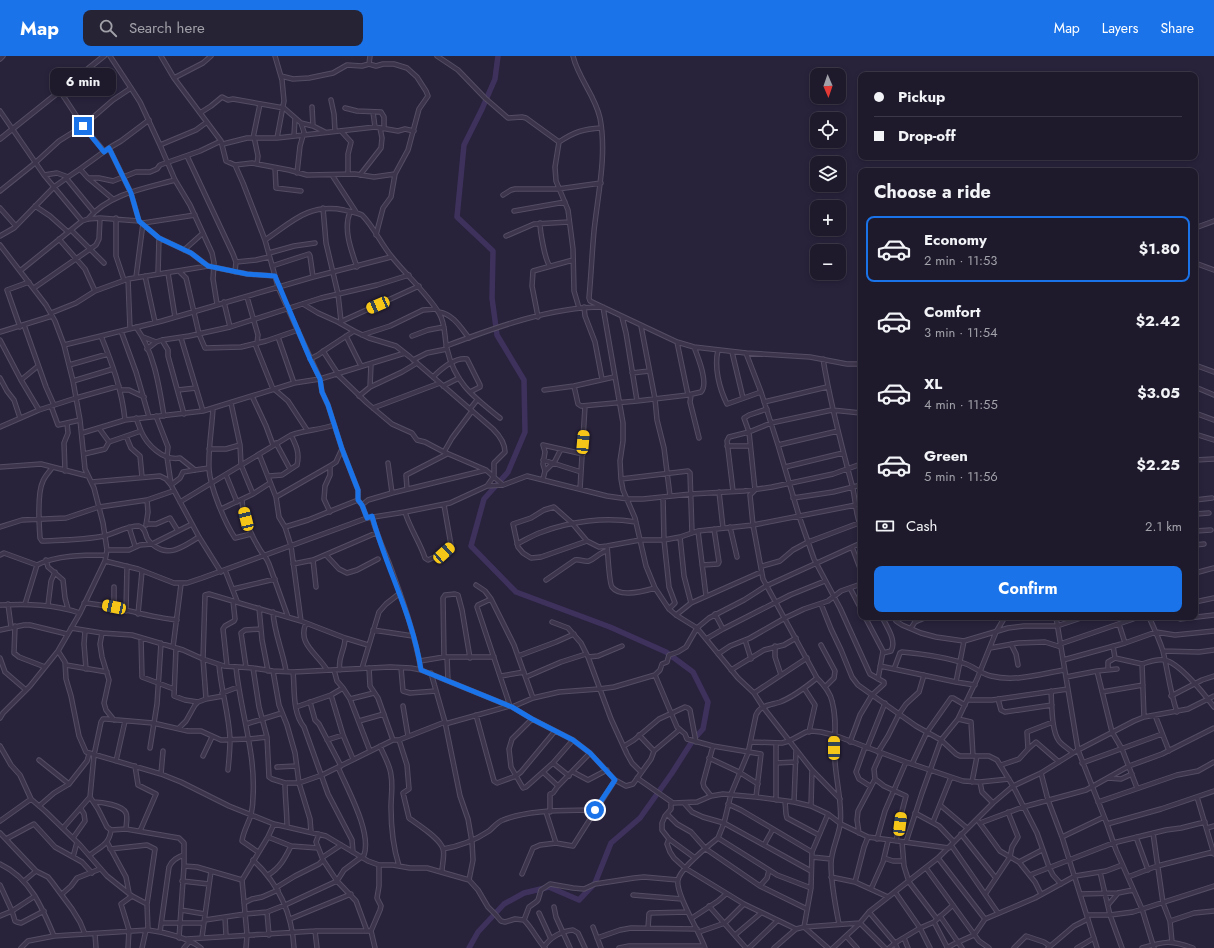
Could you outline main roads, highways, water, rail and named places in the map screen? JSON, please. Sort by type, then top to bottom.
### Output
[{"type":"waterway","points":[[469,948],[478,932],[504,904],[524,893],[549,887],[579,900],[595,883],[611,843],[640,818],[693,740],[703,729],[708,702],[693,672],[666,652],[610,627],[516,592],[471,546],[484,499],[508,472],[525,432],[524,380],[497,335],[492,298],[493,251],[457,217],[464,145],[495,79],[498,56]]}]
